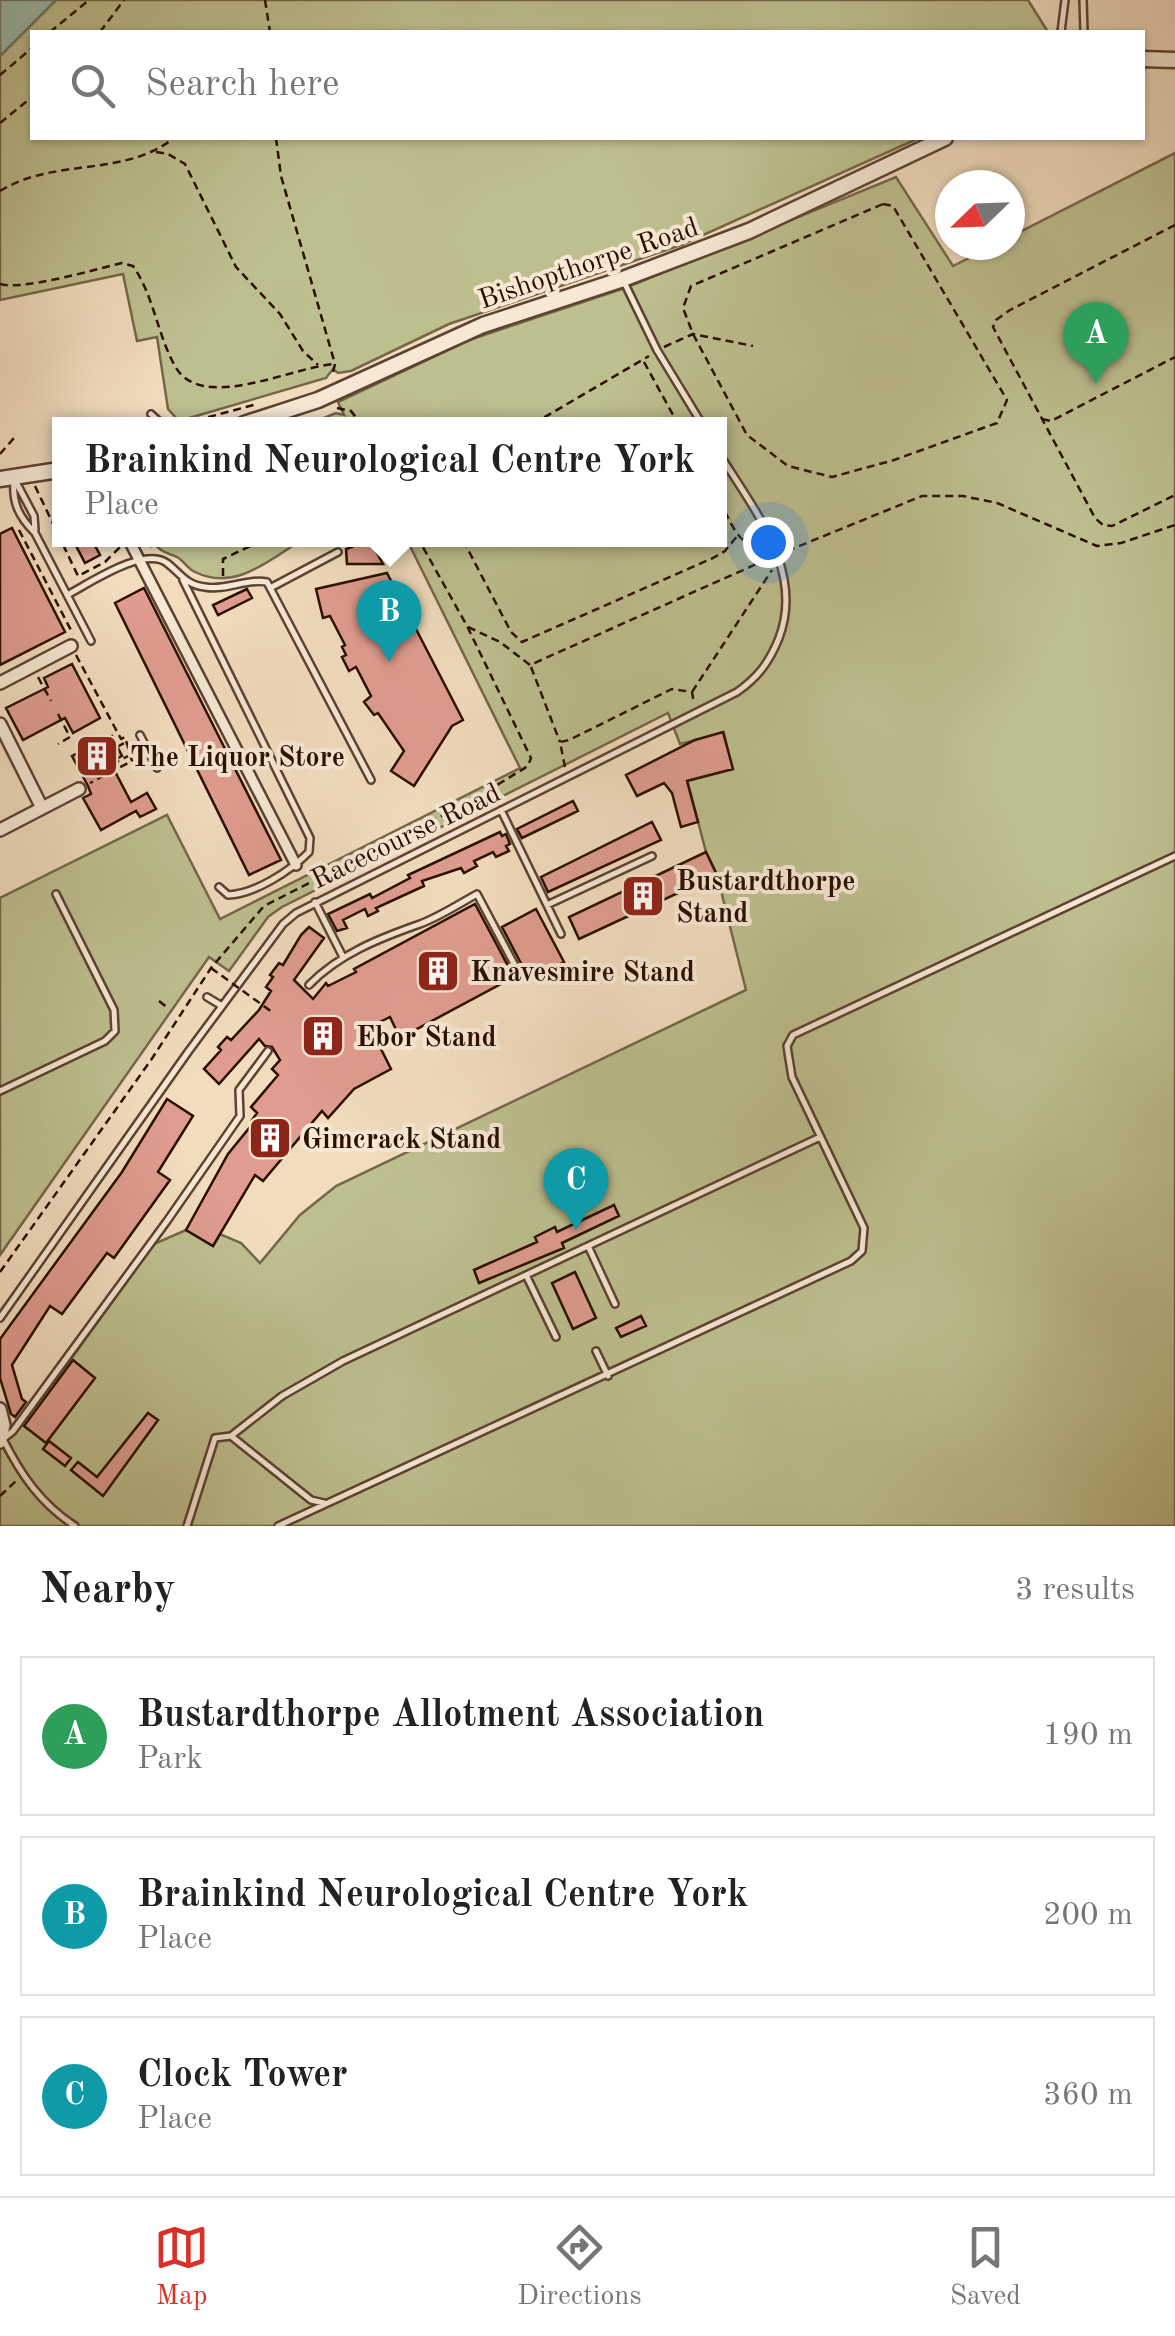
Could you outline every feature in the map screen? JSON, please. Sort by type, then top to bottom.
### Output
[{"type":"street","points":[[1145,59],[1175,60]]},
{"type":"street","name":"Bishopthorpe Road","points":[[266,417],[318,400],[484,325],[623,280],[749,231],[941,140]]},
{"type":"street","points":[[7,478],[52,471]]},
{"type":"street","points":[[133,547],[296,865]]},
{"type":"street","points":[[0,683],[71,646]]},
{"type":"street","points":[[0,724],[42,808]]},
{"type":"street","points":[[0,830],[80,788]]},
{"type":"street","points":[[0,1409],[1,1440]]},
{"type":"lane","points":[[1061,30],[1064,0]]},
{"type":"lane","points":[[1083,0],[1084,30]]},
{"type":"lane","points":[[623,280],[657,350],[698,417]]},
{"type":"lane","points":[[151,414],[154,417]]},
{"type":"lane","name":"Racecourse Road","points":[[0,1318],[283,924],[315,902],[694,710],[737,692],[755,679],[770,661],[785,622],[787,592],[778,554],[727,467]]},
{"type":"lane","points":[[7,478],[34,516],[35,532]]},
{"type":"lane","points":[[7,478],[23,522],[35,532],[90,641]]},
{"type":"lane","points":[[272,587],[338,552]]},
{"type":"lane","points":[[67,595],[139,559],[164,560],[182,580],[310,838],[309,852],[296,865],[238,894],[228,895],[218,887]]},
{"type":"lane","points":[[182,580],[209,588],[261,581],[272,587],[371,780]]},
{"type":"lane","points":[[140,735],[158,768]]},
{"type":"lane","points":[[501,810],[561,934]]},
{"type":"lane","points":[[546,905],[652,856]]},
{"type":"lane","points":[[278,1526],[851,1261],[862,1252],[864,1228],[787,1061],[787,1046],[793,1035],[1175,856]]},
{"type":"lane","points":[[0,1091],[104,1041],[115,1031],[114,1010],[56,894]]},
{"type":"lane","points":[[309,985],[343,957],[477,894],[521,977]]},
{"type":"lane","points":[[315,902],[343,957]]},
{"type":"lane","points":[[207,997],[222,1006]]},
{"type":"lane","points":[[75,1526],[59,1516],[22,1476],[1,1440],[13,1431],[240,1116],[239,1090],[268,1051]]},
{"type":"lane","points":[[187,1526],[216,1438],[231,1436],[282,1396],[343,1361],[820,1137]]},
{"type":"lane","points":[[588,1247],[615,1304]]},
{"type":"lane","points":[[526,1276],[556,1337]]},
{"type":"lane","points":[[596,1351],[608,1376]]},
{"type":"lane","points":[[231,1436],[311,1500],[327,1504]]},
{"type":"path","points":[[52,30],[89,0]]},
{"type":"path","points":[[102,30],[124,0]]},
{"type":"path","points":[[265,0],[270,30]]},
{"type":"path","points":[[0,75],[30,50]]},
{"type":"path","points":[[0,122],[30,99]]},
{"type":"path","points":[[0,191],[26,177],[134,160],[156,152],[171,140]]},
{"type":"path","points":[[276,140],[281,176],[335,364],[332,376],[340,390]]},
{"type":"path","points":[[156,152],[185,164],[236,267],[280,314],[302,351],[319,366]]},
{"type":"path","points":[[883,204],[893,206],[1007,400],[996,423],[894,460],[832,477],[788,466],[748,435],[693,334],[683,308],[691,286],[883,204]]},
{"type":"path","points":[[1175,225],[1010,310],[993,327],[1095,518],[1112,526],[1175,495]]},
{"type":"path","points":[[0,284],[6,287],[122,263],[132,266],[141,278],[176,369],[196,385],[242,384],[335,364]]},
{"type":"path","points":[[545,417],[657,350],[693,334],[754,346]]},
{"type":"path","points":[[1041,418],[1051,421],[1175,357]]},
{"type":"path","points":[[643,361],[674,417]]},
{"type":"path","points":[[318,400],[348,410],[354,417]]},
{"type":"path","points":[[0,454],[14,438]]},
{"type":"path","points":[[33,474],[36,494],[52,526]]},
{"type":"path","points":[[530,665],[778,554],[922,496],[963,496],[997,503],[1098,546],[1121,543],[1175,525]]},
{"type":"path","points":[[727,515],[744,544],[756,548],[772,543]]},
{"type":"path","points":[[16,525],[75,638],[68,641],[120,739],[125,736],[128,742],[132,761],[80,788]]},
{"type":"path","points":[[517,654],[522,642],[713,558],[724,552],[738,535]]},
{"type":"path","points":[[63,547],[78,576],[105,562],[120,547]]},
{"type":"path","points":[[224,588],[222,559],[248,547]]},
{"type":"path","points":[[0,1272],[151,1060],[211,968],[264,906],[528,766],[531,758],[467,626],[423,547]]},
{"type":"path","points":[[468,547],[511,632],[522,642]]},
{"type":"path","points":[[694,710],[692,692],[771,570],[783,570]]},
{"type":"path","points":[[467,626],[500,642],[530,665],[560,742],[566,778]]},
{"type":"path","points":[[32,666],[51,701]]},
{"type":"path","points":[[560,742],[672,689],[692,692]]},
{"type":"path","points":[[58,714],[70,737],[58,744]]},
{"type":"path","points":[[117,747],[128,742]]},
{"type":"path","points":[[91,772],[92,775],[130,756]]},
{"type":"path","points":[[453,809],[463,829]]},
{"type":"path","points":[[303,878],[306,885]]},
{"type":"path","points":[[211,968],[272,1012]]},
{"type":"path","points":[[158,1001],[168,1008]]},
{"type":"path","points":[[0,1496],[22,1476]]},
{"type":"green space","points":[[56,0],[1028,0],[1047,30],[30,30],[30,140],[915,140],[681,245],[449,324],[351,371],[338,373],[333,369],[326,378],[193,417],[175,417],[168,409],[157,337],[137,341],[123,274],[0,300],[0,56]]},
{"type":"green space","points":[[1175,153],[1175,1526],[0,1526],[0,1447],[71,1359],[154,1244],[186,1230],[213,1246],[220,1234],[241,1243],[260,1263],[300,1215],[336,1186],[746,990],[717,875],[706,852],[684,768],[732,769],[724,733],[680,744],[668,713],[282,907],[268,917],[229,971],[209,957],[0,1255],[0,898],[167,815],[220,919],[520,768],[410,547],[727,547],[727,417],[326,417],[344,415],[338,402],[469,340],[625,288],[896,177],[935,238],[935,260],[949,260],[953,266],[965,260],[1025,260],[1025,229]]},
{"type":"green space","points":[[291,547],[252,571],[225,578],[195,572],[160,549]]},
{"type":"water","points":[[0,0],[56,0],[0,56]]},
{"type":"building","points":[[12,528],[65,632],[0,665],[0,534]]},
{"type":"building","points":[[77,547],[96,547],[100,555],[85,563]]},
{"type":"building","points":[[374,547],[383,564],[347,564],[346,549]]},
{"type":"building","points":[[387,573],[463,720],[452,726],[414,786],[391,771],[404,751],[378,713],[374,715],[364,702],[371,696],[356,667],[349,671],[342,657],[346,655],[342,647],[345,645],[330,616],[323,618],[316,589]]},
{"type":"building","points":[[144,588],[281,860],[249,875],[115,603]]},
{"type":"building","points":[[247,589],[252,598],[218,615],[213,605]]},
{"type":"building","points":[[72,664],[100,718],[73,733],[65,718],[23,740],[6,708],[48,687],[44,678]]},
{"type":"building","points":[[723,732],[733,769],[687,781],[698,822],[681,827],[672,793],[664,783],[637,796],[626,775],[695,740]]},
{"type":"building","points":[[112,736],[122,756],[110,762],[131,802],[147,793],[156,809],[140,817],[136,811],[101,830],[83,798],[91,794],[72,756]]},
{"type":"building","points":[[573,801],[578,811],[522,838],[517,829]]},
{"type":"building","points":[[652,822],[661,840],[548,892],[541,877]]},
{"type":"building","points":[[500,832],[502,836],[506,834],[509,851],[496,857],[493,852],[474,861],[477,866],[464,873],[461,868],[422,881],[424,886],[376,908],[378,911],[368,916],[365,909],[343,920],[347,928],[337,931],[328,914],[370,894],[372,898],[410,878],[408,875]]},
{"type":"building","name":"Bustardthorpe Stand","points":[[706,852],[717,875],[579,939],[569,917]]},
{"type":"building","points":[[475,904],[514,977],[400,1038],[390,1017],[370,1027],[391,1069],[354,1089],[328,1118],[322,1111],[263,1181],[255,1175],[213,1246],[186,1230],[228,1154],[254,1122],[257,1113],[251,1107],[278,1075],[272,1069],[280,1060],[272,1047],[259,1039],[219,1084],[204,1069],[227,1037],[231,1040],[259,1010],[271,991],[266,987],[273,977],[270,975],[279,963],[283,965],[301,935],[309,927],[324,938],[294,980],[313,999],[326,983],[328,986],[356,972],[354,969]]},
{"type":"building","points":[[536,909],[564,962],[538,976],[533,967],[525,971],[502,927]]},
{"type":"building","points":[[167,1099],[193,1116],[158,1172],[170,1180],[114,1258],[107,1253],[62,1314],[50,1306],[12,1365],[26,1402],[15,1417],[0,1378],[0,1339],[122,1172]]},
{"type":"building","points":[[614,1205],[619,1216],[562,1243],[564,1248],[479,1283],[474,1270],[537,1242],[535,1237],[555,1227],[557,1232]]},
{"type":"building","points":[[575,1272],[596,1318],[573,1329],[552,1283]]},
{"type":"building","points":[[641,1316],[646,1326],[621,1337],[616,1328]]},
{"type":"building","points":[[73,1360],[95,1378],[46,1443],[24,1426]]},
{"type":"building","points":[[148,1413],[158,1420],[103,1496],[71,1470],[78,1462],[97,1477]]},
{"type":"building","points":[[49,1441],[71,1458],[65,1466],[43,1449]]},
{"type":"place","name":"Bustardthorpe Allotment Association","points":[[1096,384]]},
{"type":"place","name":"Brainkind Neurological Centre York","points":[[389,662]]},
{"type":"place","name":"The Liquor Store","points":[[97,756]]},
{"type":"place","name":"Bustardthorpe Stand","points":[[643,896]]},
{"type":"place","name":"Knavesmire Stand","points":[[438,971]]},
{"type":"place","name":"Ebor Stand","points":[[323,1036]]},
{"type":"place","name":"Gimcrack Stand","points":[[270,1138]]},
{"type":"place","name":"Clock Tower","points":[[576,1230]]}]
